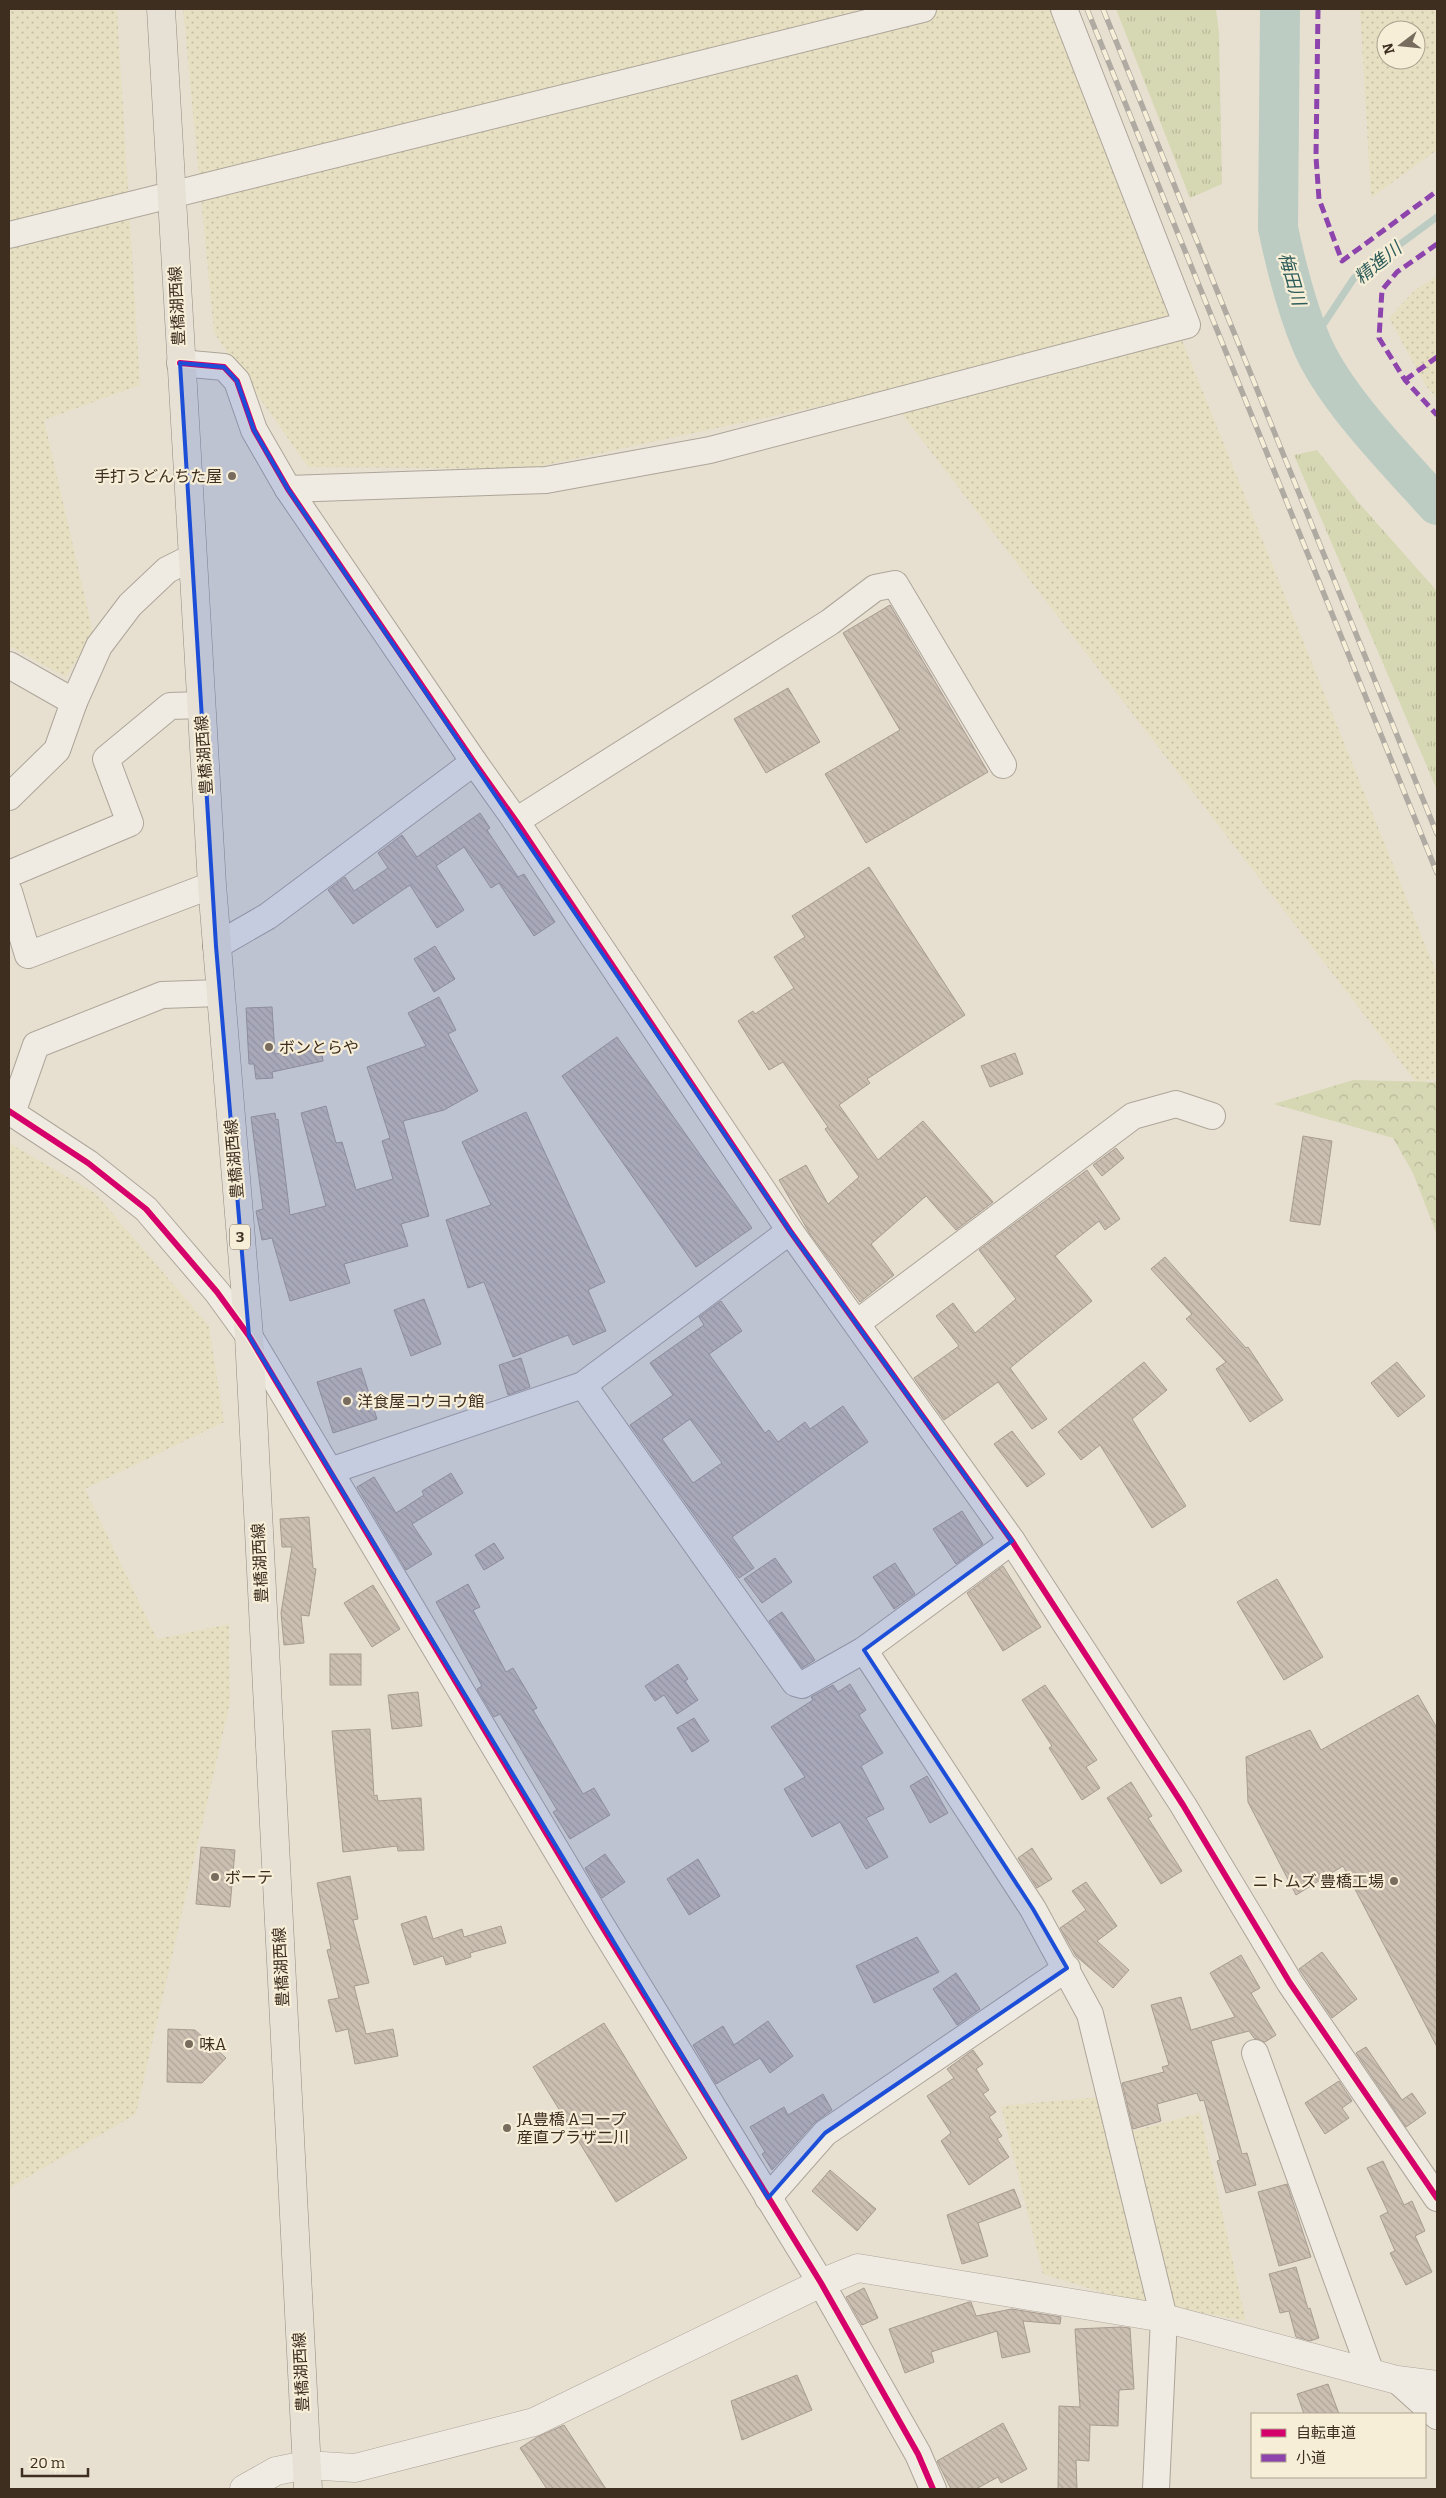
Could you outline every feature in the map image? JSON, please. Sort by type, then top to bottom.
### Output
[{"type":"main road","name":"豊橋湖西線","points":[[161,9],[200,705],[216,946],[249,1336],[307,2477]]},
{"type":"street","points":[[9,236],[923,9]]},
{"type":"street","points":[[288,489],[546,480],[710,450],[1186,324],[1064,9]]},
{"type":"street","points":[[180,363],[224,367],[237,381],[254,430],[288,489],[516,821],[790,1231],[1012,1541],[1183,1805],[1290,1983],[1437,2198]]},
{"type":"street","points":[[9,797],[57,750],[74,702],[99,646],[130,605],[167,570],[191,558]]},
{"type":"street","points":[[516,821],[830,622],[875,588],[894,584],[1003,765]]},
{"type":"street","points":[[9,665],[74,702]]},
{"type":"street","points":[[9,874],[130,823],[106,759],[170,706],[200,705]]},
{"type":"street","points":[[216,946],[268,916],[474,762]]},
{"type":"street","points":[[9,892],[28,955],[212,885]]},
{"type":"street","points":[[220,992],[162,995],[36,1045],[10,1112],[88,1164],[146,1209],[216,1292],[249,1336],[593,1912],[820,2283],[918,2454],[933,2489]]},
{"type":"street","points":[[857,1323],[1133,1116],[1176,1104],[1212,1116]]},
{"type":"street","points":[[330,1471],[583,1385],[790,1231]]},
{"type":"street","points":[[583,1385],[795,1683],[802,1685],[864,1650],[1012,1541]]},
{"type":"street","points":[[864,1650],[1033,1909],[1090,2014],[1164,2318],[1156,2489]]},
{"type":"street","points":[[768,2198],[825,2133],[1066,1968]]},
{"type":"street","points":[[1255,2053],[1370,2373]]},
{"type":"street","points":[[244,2489],[276,2471],[307,2477],[355,2468],[534,2422],[820,2283],[858,2268],[1164,2318],[1397,2380],[1437,2385]]},
{"type":"street","points":[[1397,2380],[1437,2416]]},
{"type":"highlighted area","points":[[180,363],[224,367],[237,381],[254,430],[288,489],[790,1231],[1012,1541],[864,1650],[1033,1909],[1067,1968],[825,2133],[768,2198],[249,1336],[216,946]]},
{"type":"shaded area","points":[[9,9],[117,9],[140,385],[44,420],[93,632],[66,677],[9,646]]},
{"type":"shaded area","points":[[183,9],[1049,9],[1437,974],[1437,1079],[1416,1082],[885,392],[527,469],[308,467],[214,333]]},
{"type":"shaded area","points":[[1360,9],[1437,9],[1437,150],[1371,198]]},
{"type":"shaded area","points":[[1437,276],[1437,398],[1426,386],[1389,318],[1415,290]]},
{"type":"shaded area","points":[[9,1143],[95,1193],[209,1326],[224,1422],[85,1489],[157,1639],[229,1624],[230,1703],[136,2114],[9,2188]]},
{"type":"shaded area","points":[[1099,2097],[1149,2290],[1143,2305],[1043,2274],[1001,2106]]},
{"type":"shaded area","points":[[1200,2113],[1246,2321],[1165,2306],[1125,2133]]},
{"type":"green space","points":[[1116,9],[1216,9],[1219,33],[1222,184],[1190,198]]},
{"type":"green space","points":[[1317,450],[1358,502],[1437,591],[1437,790],[1294,455]]},
{"type":"green space","points":[[1353,1080],[1437,1082],[1437,1235],[1413,1173],[1393,1138],[1274,1104]]},
{"type":"building","points":[[890,605],[988,772],[866,843],[825,774],[900,730],[843,633]]},
{"type":"building","points":[[788,688],[820,742],[766,773],[734,719]]},
{"type":"building","points":[[480,813],[490,828],[487,830],[518,877],[524,874],[555,922],[534,936],[499,883],[491,888],[464,847],[436,866],[464,910],[437,928],[410,885],[353,924],[328,890],[345,877],[354,891],[388,868],[378,853],[402,835],[417,857]]},
{"type":"building","points":[[869,867],[965,1015],[867,1079],[870,1083],[839,1105],[878,1160],[923,1121],[993,1202],[956,1230],[926,1196],[871,1244],[894,1275],[860,1302],[810,1234],[779,1180],[806,1165],[828,1204],[859,1177],[825,1129],[828,1127],[783,1062],[769,1070],[738,1021],[753,1011],[755,1014],[794,988],[774,957],[805,937],[792,916]]},
{"type":"building","points":[[435,946],[455,979],[434,992],[414,959]]},
{"type":"building","points":[[439,997],[456,1030],[448,1034],[478,1091],[444,1110],[403,1121],[429,1216],[401,1224],[408,1246],[344,1264],[350,1283],[290,1301],[272,1238],[262,1240],[256,1211],[263,1209],[251,1117],[275,1113],[276,1120],[278,1119],[290,1215],[326,1206],[301,1113],[326,1106],[336,1143],[342,1142],[356,1190],[393,1179],[382,1141],[390,1138],[367,1067],[426,1046],[408,1013]]},
{"type":"building","points":[[272,1007],[275,1054],[321,1050],[323,1061],[272,1072],[273,1078],[256,1079],[254,1064],[249,1064],[246,1008]]},
{"type":"building","points":[[617,1037],[752,1228],[696,1267],[562,1076]]},
{"type":"building","points":[[1015,1053],[1023,1074],[990,1087],[981,1066]]},
{"type":"building","points":[[526,1112],[605,1282],[588,1290],[606,1331],[573,1345],[568,1335],[513,1357],[484,1282],[468,1288],[446,1220],[491,1205],[462,1142]]},
{"type":"building","points":[[1303,1136],[1332,1141],[1320,1225],[1290,1221]]},
{"type":"building","points":[[1116,1148],[1124,1158],[1102,1176],[1093,1165]]},
{"type":"building","points":[[1087,1170],[1120,1219],[1105,1230],[1099,1221],[1055,1256],[1092,1301],[1010,1368],[1047,1419],[1032,1429],[998,1382],[944,1420],[914,1378],[959,1346],[936,1316],[953,1303],[975,1333],[1016,1299],[979,1250]]},
{"type":"building","points":[[1165,1257],[1246,1348],[1248,1347],[1283,1400],[1250,1422],[1216,1369],[1226,1362],[1186,1319],[1192,1314],[1151,1269]]},
{"type":"building","points":[[424,1299],[441,1344],[411,1356],[394,1310]]},
{"type":"building","points":[[721,1301],[742,1331],[709,1354],[765,1433],[769,1430],[778,1442],[805,1422],[810,1429],[843,1406],[868,1442],[732,1537],[754,1568],[739,1578],[630,1425],[673,1395],[650,1363],[704,1325],[699,1317]],"holes":[[[690,1419],[722,1463],[693,1483],[662,1439]]]},
{"type":"building","points":[[521,1358],[530,1387],[508,1395],[499,1365]]},
{"type":"building","points":[[1144,1362],[1167,1390],[1132,1419],[1186,1506],[1152,1528],[1100,1445],[1081,1460],[1058,1432]]},
{"type":"building","points":[[1397,1362],[1425,1396],[1398,1417],[1371,1383]]},
{"type":"building","name":"洋食屋コウヨウ館","points":[[361,1368],[377,1419],[333,1433],[317,1382]]},
{"type":"building","points":[[1012,1431],[1045,1474],[1027,1487],[994,1444]]},
{"type":"building","points":[[451,1473],[463,1493],[412,1524],[432,1554],[406,1570],[357,1487],[374,1477],[396,1513],[424,1495],[422,1491]]},
{"type":"building","points":[[962,1511],[983,1544],[956,1564],[933,1529]]},
{"type":"building","points":[[309,1517],[313,1568],[316,1569],[309,1616],[301,1615],[304,1643],[284,1645],[281,1613],[292,1547],[282,1547],[280,1519]]},
{"type":"building","points":[[494,1543],[504,1558],[484,1570],[475,1555]]},
{"type":"building","points":[[775,1558],[792,1582],[762,1603],[744,1579]]},
{"type":"building","points":[[895,1563],[915,1594],[894,1609],[873,1577]]},
{"type":"building","points":[[1003,1566],[1041,1627],[1003,1651],[967,1593]]},
{"type":"building","points":[[1277,1579],[1323,1657],[1284,1680],[1237,1602]]},
{"type":"building","points":[[468,1584],[480,1607],[473,1610],[506,1672],[513,1668],[537,1708],[533,1710],[583,1794],[594,1788],[610,1815],[570,1839],[553,1812],[557,1810],[500,1714],[494,1717],[477,1689],[482,1686],[436,1602]]},
{"type":"building","points":[[373,1585],[400,1629],[372,1647],[344,1603]]},
{"type":"building","points":[[782,1612],[815,1660],[802,1668],[769,1621]]},
{"type":"building","points":[[330,1654],[361,1654],[361,1685],[330,1685]]},
{"type":"building","points":[[678,1664],[688,1679],[685,1681],[698,1700],[677,1714],[664,1695],[655,1701],[645,1686]]},
{"type":"building","points":[[850,1684],[866,1710],[859,1715],[883,1753],[861,1766],[884,1809],[866,1818],[888,1857],[866,1869],[840,1822],[812,1837],[784,1789],[805,1777],[771,1727],[813,1700],[811,1697],[833,1685],[838,1692]]},
{"type":"building","points":[[1045,1685],[1097,1760],[1086,1767],[1100,1788],[1082,1800],[1049,1748],[1052,1746],[1022,1700]]},
{"type":"building","points":[[418,1692],[422,1726],[392,1729],[388,1695]]},
{"type":"building","name":"ニトムズ 豊橋工場","points":[[1418,1695],[1437,1728],[1437,2047],[1343,1866],[1296,1895],[1248,1802],[1246,1757],[1310,1730],[1321,1750]]},
{"type":"building","points":[[694,1718],[709,1741],[692,1752],[677,1728]]},
{"type":"building","points":[[370,1729],[374,1796],[377,1795],[378,1801],[421,1798],[424,1850],[398,1851],[397,1846],[343,1852],[332,1731]]},
{"type":"building","points":[[927,1776],[948,1813],[930,1823],[910,1786]]},
{"type":"building","points":[[1131,1782],[1152,1816],[1148,1818],[1182,1871],[1161,1884],[1107,1798]]},
{"type":"building","name":"ボーテ","points":[[201,1847],[235,1850],[230,1907],[196,1904]]},
{"type":"building","points":[[1032,1848],[1052,1879],[1037,1888],[1018,1858]]},
{"type":"building","points":[[605,1854],[625,1882],[602,1898],[585,1868]]},
{"type":"building","points":[[698,1859],[720,1896],[689,1915],[667,1879]]},
{"type":"building","points":[[350,1876],[358,1919],[353,1920],[369,1983],[354,1986],[366,2034],[393,2029],[398,2056],[355,2064],[348,2029],[336,2032],[328,2000],[339,1998],[327,1950],[331,1949],[317,1883]]},
{"type":"building","points":[[1086,1882],[1117,1926],[1097,1941],[1129,1970],[1113,1988],[1076,1956],[1060,1928],[1086,1910],[1072,1891]]},
{"type":"building","points":[[426,1916],[433,1939],[462,1929],[464,1937],[501,1926],[506,1943],[470,1953],[471,1957],[446,1965],[443,1956],[414,1965],[401,1924]]},
{"type":"building","points":[[917,1937],[939,1972],[874,2003],[856,1966]]},
{"type":"building","points":[[1322,1952],[1357,1999],[1332,2018],[1299,1969]]},
{"type":"building","points":[[1241,1955],[1260,1988],[1251,1993],[1276,2035],[1265,2042],[1254,2038],[1249,2031],[1211,2041],[1242,2154],[1247,2153],[1256,2185],[1226,2193],[1217,2161],[1220,2160],[1204,2100],[1200,2101],[1197,2093],[1157,2104],[1161,2121],[1133,2129],[1122,2083],[1164,2072],[1162,2067],[1169,2065],[1151,2005],[1181,1997],[1191,2030],[1235,2017],[1210,1973]]},
{"type":"building","points":[[956,1973],[980,2009],[957,2025],[933,1989]]},
{"type":"building","points":[[768,2021],[793,2056],[770,2073],[760,2058],[716,2084],[693,2045],[723,2026],[734,2045]]},
{"type":"building","points":[[604,2023],[687,2158],[616,2202],[533,2067]]},
{"type":"building","name":"味A","points":[[168,2029],[195,2030],[226,2058],[202,2083],[167,2082]]},
{"type":"building","points":[[1366,2047],[1402,2100],[1412,2093],[1426,2113],[1406,2127],[1356,2053]]},
{"type":"building","points":[[973,2050],[983,2064],[976,2069],[989,2090],[983,2094],[996,2112],[989,2117],[1002,2136],[997,2139],[1009,2157],[969,2185],[941,2141],[951,2133],[927,2096],[954,2078],[947,2069]]},
{"type":"building","points":[[1339,2081],[1352,2101],[1342,2108],[1349,2118],[1325,2134],[1305,2103]]},
{"type":"building","points":[[823,2094],[832,2110],[814,2123],[772,2170],[762,2154],[765,2152],[750,2127],[784,2107],[788,2115]]},
{"type":"building","points":[[1383,2161],[1404,2205],[1412,2201],[1425,2231],[1415,2236],[1432,2272],[1406,2285],[1390,2253],[1395,2251],[1380,2216],[1388,2212],[1367,2168]]},
{"type":"building","points":[[830,2170],[876,2209],[857,2231],[812,2191]]},
{"type":"building","points":[[1287,2184],[1311,2257],[1279,2266],[1258,2192]]},
{"type":"building","points":[[1014,2189],[1021,2207],[978,2223],[988,2256],[962,2264],[947,2215]]},
{"type":"building","points":[[1296,2267],[1308,2309],[1310,2308],[1319,2338],[1310,2341],[1296,2337],[1289,2311],[1280,2313],[1269,2274]]},
{"type":"building","points":[[864,2288],[878,2318],[862,2325],[846,2297]]},
{"type":"building","points":[[971,2302],[976,2316],[1012,2309],[1061,2317],[1060,2324],[1023,2321],[1030,2352],[1002,2358],[997,2331],[931,2352],[934,2362],[905,2373],[889,2329]]},
{"type":"building","points":[[1130,2328],[1134,2389],[1119,2390],[1118,2426],[1090,2425],[1089,2461],[1076,2460],[1077,2489],[1058,2489],[1059,2406],[1080,2407],[1075,2329]]},
{"type":"building","points":[[797,2375],[812,2410],[742,2440],[731,2401]]},
{"type":"building","points":[[1328,2384],[1339,2413],[1304,2413],[1297,2394]]},
{"type":"building","points":[[1003,2423],[1027,2469],[1001,2483],[998,2477],[976,2489],[951,2489],[937,2461]]},
{"type":"building","points":[[564,2425],[606,2489],[547,2489],[520,2448],[537,2437]]},
{"type":"waterway","name":"梅田川","points":[[1280,9],[1278,228],[1296,300],[1311,342],[1334,384],[1367,427],[1437,505]]},
{"type":"waterway","name":"精進川","points":[[1311,343],[1354,278],[1437,217]]},
{"type":"railway","points":[[1087,9],[1437,873]]},
{"type":"railway","points":[[1103,9],[1437,834]]},
{"type":"marked path","points":[[1318,9],[1316,157],[1319,199],[1342,261],[1437,191]]},
{"type":"marked path","points":[[1437,244],[1397,272],[1382,290],[1379,338],[1405,380],[1437,415]]},
{"type":"marked path","points":[[1405,380],[1437,357]]},
{"type":"cycle path","points":[[180,363],[224,367],[237,381],[254,430],[288,489],[516,821],[790,1231],[1012,1541],[1183,1805],[1290,1983],[1437,2198]]},
{"type":"cycle path","points":[[9,1111],[88,1163],[146,1209],[217,1292],[249,1336],[598,1920],[821,2283],[918,2454],[933,2489]]},
{"type":"place","name":"手打うどんちた屋","points":[[232,476]]},
{"type":"place","name":"ボンとらや","points":[[269,1047]]},
{"type":"place","name":"洋食屋コウヨウ館","points":[[347,1401]]},
{"type":"place","name":"ボーテ","points":[[215,1877]]},
{"type":"place","name":"ニトムズ 豊橋工場","points":[[1394,1881]]},
{"type":"place","name":"味A","points":[[189,2044]]},
{"type":"place","name":"JA豊橋 Aコープ 産直プラザ二川","points":[[507,2128]]}]
